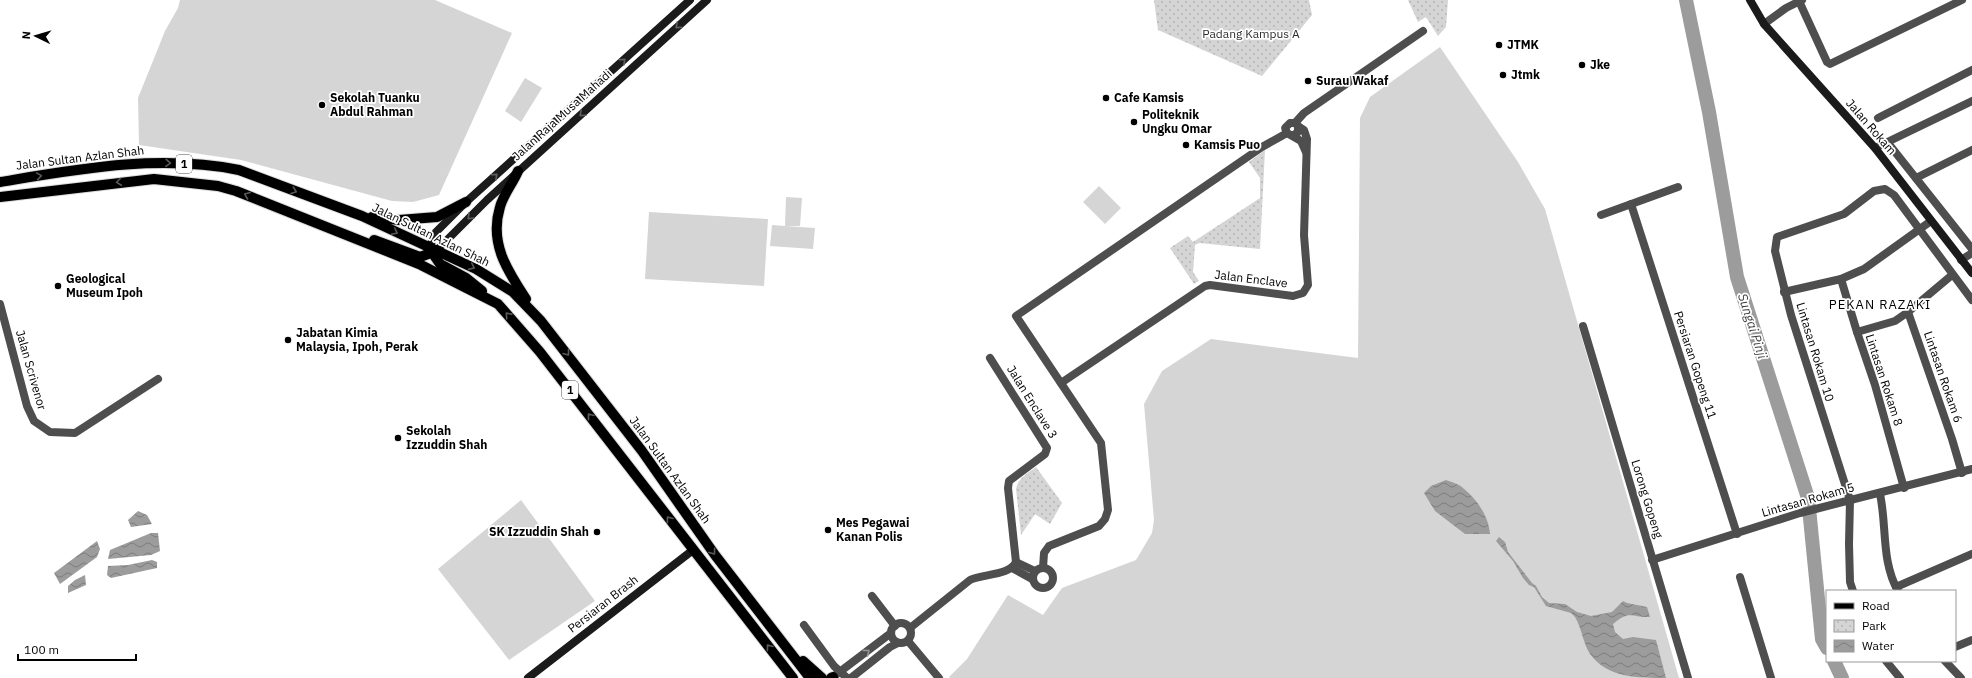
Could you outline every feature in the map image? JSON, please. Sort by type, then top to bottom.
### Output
[{"type":"main road","name":"Jalan Raja Musa Mahadi","points":[[432,251],[436,232],[466,202],[690,0]]},
{"type":"main road","name":"Jalan Raja Musa Mahadi","points":[[432,251],[707,0]]},
{"type":"main road","name":"Jalan Rokam","points":[[1750,0],[1764,24],[1875,148],[1972,273]]},
{"type":"main road","name":"Jalan Sultan Azlan Shah","points":[[0,182],[85,168],[156,162],[222,167],[239,170],[362,216],[432,251],[476,269],[513,292],[541,321],[642,451],[715,555],[810,678]]},
{"type":"main road","points":[[518,171],[500,206],[496,232],[506,268],[541,321]]},
{"type":"main road","name":"1","points":[[0,197],[154,179],[224,188],[419,264],[498,304],[540,352],[793,678]]},
{"type":"main road","points":[[362,216],[399,220],[419,220],[437,217],[466,202]]},
{"type":"main road","points":[[309,220],[387,244],[420,256],[432,251],[440,264],[466,278],[498,304]]},
{"type":"main road","name":"Persiaran Brash","points":[[531,677],[693,550]]},
{"type":"main road","points":[[786,647],[822,678]]},
{"type":"main road","points":[[792,655],[792,663],[803,678]]},
{"type":"street","points":[[1764,24],[1786,8],[1801,1],[1827,62],[1830,64],[1962,0]]},
{"type":"street","points":[[1296,124],[1304,113],[1423,31]]},
{"type":"street","points":[[1878,118],[1972,70]]},
{"type":"street","points":[[1875,148],[1972,101]]},
{"type":"street","points":[[1296,124],[1288,124],[1285,128],[1290,134],[1301,141],[1307,155]]},
{"type":"street","points":[[910,628],[977,576],[1014,565],[1037,573],[1044,553],[1049,546],[1099,526],[1105,519],[1108,510],[1101,442],[1016,316],[1268,142],[1298,132],[1296,124]]},
{"type":"street","name":"Jalan Enclave","points":[[1061,383],[1205,286],[1293,296],[1302,293],[1308,285],[1304,235],[1307,155],[1306,134],[1296,124]]},
{"type":"street","name":"Jalan Rokam","points":[[1888,143],[1972,249]]},
{"type":"street","points":[[1916,178],[1972,150]]},
{"type":"street","points":[[1601,215],[1678,187]]},
{"type":"street","name":"Lintasan Rokam 10","points":[[1853,590],[1850,582],[1850,500],[1784,292],[1774,251],[1777,237],[1844,214],[1874,191],[1885,189],[1894,195],[1920,230]]},
{"type":"street","name":"Persiaran Gopeng 11","points":[[1632,204],[1737,534]]},
{"type":"street","points":[[1784,292],[1841,279],[1864,269],[1881,259],[1931,221]]},
{"type":"street","points":[[1920,230],[1972,300]]},
{"type":"street","points":[[1962,260],[1972,253]]},
{"type":"street","points":[[1857,332],[1895,321],[1952,275]]},
{"type":"street","name":"Lintasan Rokam 8","points":[[1841,279],[1875,385],[1904,488]]},
{"type":"street","name":"Jalan Scrivenor","points":[[0,304],[27,406],[34,421],[50,432],[75,433],[158,379]]},
{"type":"street","name":"Lintasan Rokam 6","points":[[1908,312],[1952,439],[1962,473]]},
{"type":"street","name":"Lorong Gopeng","points":[[1583,326],[1688,678]]},
{"type":"street","name":"Jalan Enclave 3","points":[[990,358],[1047,448],[1045,454],[1009,481],[1008,488],[1014,565]]},
{"type":"street","name":"Lintasan Rokam 5","points":[[1652,560],[1800,513],[1904,488],[1972,469]]},
{"type":"street","points":[[1880,494],[1884,517],[1887,561],[1897,589],[1972,554]]},
{"type":"street","points":[[1740,577],[1771,678]]},
{"type":"street","points":[[872,596],[893,629],[893,639],[898,643]]},
{"type":"street","points":[[832,678],[845,675],[901,623],[910,628]]},
{"type":"street","points":[[804,626],[834,666],[845,675]]},
{"type":"street","points":[[851,678],[890,647],[908,640],[911,634],[910,628]]},
{"type":"street","points":[[908,640],[939,678]]},
{"type":"street","points":[[1956,647],[1972,640]]},
{"type":"street","points":[[1887,662],[1900,678]]},
{"type":"street","points":[[1946,662],[1961,678]]},
{"type":"green space","name":"Sekolah Tuanku Abdul Rahman","points":[[180,0],[435,0],[512,33],[439,195],[413,202],[392,201],[241,160],[139,145],[138,98],[165,31],[178,8]]},
{"type":"green space","name":"Padang Kampus A","points":[[1154,0],[1309,0],[1312,15],[1262,76],[1158,30]]},
{"type":"green space","points":[[1408,0],[1448,0],[1446,27],[1438,36],[1426,17],[1418,22]]},
{"type":"green space","points":[[1440,47],[1518,162],[1545,209],[1679,678],[950,678],[949,677],[967,659],[1008,595],[1043,615],[1062,588],[1136,560],[1152,533],[1154,520],[1144,404],[1162,371],[1211,339],[1358,358],[1360,118],[1370,97]]},
{"type":"green space","points":[[525,78],[542,88],[521,122],[505,111]]},
{"type":"green space","points":[[1265,150],[1260,249],[1199,243],[1195,245],[1193,272],[1199,281],[1194,284],[1170,248],[1188,236],[1193,242],[1260,198],[1260,178],[1249,162]]},
{"type":"green space","points":[[1099,186],[1121,208],[1105,224],[1083,202]]},
{"type":"green space","points":[[786,197],[802,198],[800,226],[785,226]]},
{"type":"green space","points":[[649,212],[768,219],[764,286],[645,279]]},
{"type":"green space","points":[[772,225],[815,228],[813,249],[770,246]]},
{"type":"green space","points":[[1036,467],[1062,503],[1050,524],[1035,514],[1021,535],[1016,489],[1021,479]]},
{"type":"green space","points":[[521,500],[595,601],[509,660],[438,569]]},
{"type":"water","points":[[1446,480],[1457,484],[1473,497],[1485,515],[1490,534],[1465,534],[1435,511],[1424,493],[1431,486]]},
{"type":"water","points":[[138,511],[147,515],[152,524],[131,527],[128,520]]},
{"type":"water","points":[[151,533],[158,533],[160,551],[151,555],[108,559],[110,550]]},
{"type":"water","points":[[1499,537],[1505,542],[1508,552],[1536,586],[1542,597],[1549,603],[1565,604],[1577,612],[1591,616],[1612,612],[1623,601],[1647,607],[1650,617],[1627,615],[1613,624],[1615,632],[1623,639],[1633,637],[1656,640],[1666,678],[1644,678],[1624,675],[1605,668],[1597,662],[1588,650],[1575,617],[1571,613],[1546,606],[1534,587],[1529,585],[1523,578],[1513,561],[1496,541]]},
{"type":"water","points":[[97,541],[100,549],[97,557],[60,584],[54,573]]},
{"type":"water","points":[[152,560],[157,562],[157,568],[111,578],[107,575],[108,566],[128,565]]},
{"type":"water","points":[[85,575],[86,585],[68,593],[68,586],[75,580]]},
{"type":"waterway","name":"Sungai Pinji","points":[[1686,0],[1709,112],[1737,277],[1808,498],[1822,639],[1826,646]]},
{"type":"waterway","name":"Sungai Pinji","points":[[1834,662],[1842,678]]},
{"type":"place","name":"JTMK","points":[[1499,45]]},
{"type":"place","name":"Jke","points":[[1582,65]]},
{"type":"place","name":"Jtmk","points":[[1503,75]]},
{"type":"place","name":"Surau Wakaf","points":[[1308,81]]},
{"type":"place","name":"Cafe Kamsis","points":[[1106,98]]},
{"type":"place","name":"Sekolah Tuanku Abdul Rahman","points":[[322,105]]},
{"type":"place","name":"Politeknik Ungku Omar","points":[[1134,122]]},
{"type":"place","name":"Kamsis Puo","points":[[1186,145]]},
{"type":"place","name":"Geological Museum Ipoh","points":[[58,286]]},
{"type":"place","name":"Jabatan Kimia Malaysia, Ipoh, Perak","points":[[288,340]]},
{"type":"place","name":"Sekolah Izzuddin Shah","points":[[398,438]]},
{"type":"place","name":"Mes Pegawai Kanan Polis","points":[[828,530]]},
{"type":"place","name":"SK Izzuddin Shah","points":[[597,532]]},
{"type":"district","name":"PEKAN RAZAKI","points":[[1880,304]]}]
